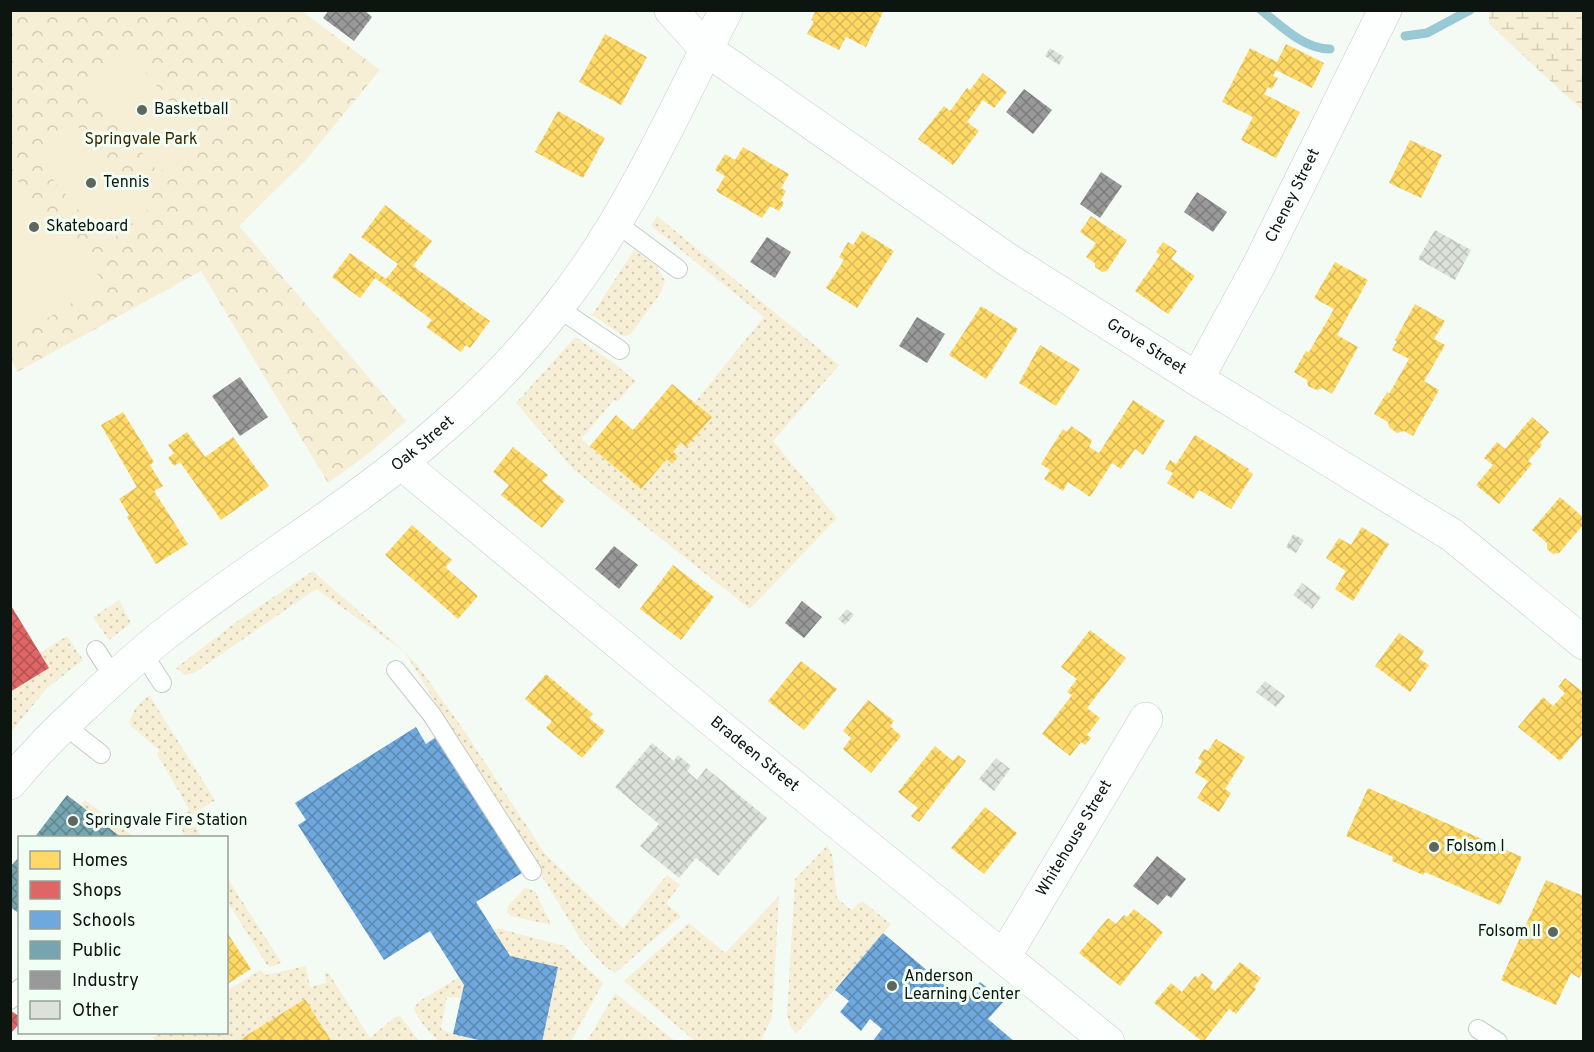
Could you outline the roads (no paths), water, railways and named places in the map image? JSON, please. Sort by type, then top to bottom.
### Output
[{"type":"street","name":"Grove Street","points":[[671,10],[706,49],[1005,258],[1452,535],[1584,643]]},
{"type":"street","name":"Oak Street","points":[[11,783],[24,766],[64,725],[142,652],[194,612],[401,464],[487,387],[558,308],[615,222],[660,142],[726,10]]},
{"type":"street","name":"Cheney Street","points":[[1197,379],[1258,267],[1385,10]]},
{"type":"street","name":"Bradeen Street","points":[[401,464],[724,730],[1108,1041]]},
{"type":"street","name":"Whitehouse Street","points":[[1005,957],[1146,719]]},
{"type":"lane","points":[[615,222],[678,269]]},
{"type":"lane","points":[[558,308],[620,350]]},
{"type":"lane","points":[[96,650],[114,678]]},
{"type":"lane","points":[[142,652],[162,683]]},
{"type":"lane","points":[[396,670],[432,715],[532,871]]},
{"type":"lane","points":[[64,725],[101,754]]},
{"type":"lane","points":[[1478,1029],[1498,1041]]},
{"type":"waterway","points":[[1261,10],[1302,41],[1330,49]]},
{"type":"waterway","points":[[1405,36],[1427,33],[1470,10]]},
{"type":"place","name":"Basketball","points":[[142,110]]},
{"type":"place","name":"Tennis","points":[[91,183]]},
{"type":"place","name":"Skateboard","points":[[34,227]]},
{"type":"place","name":"Springvale Fire Station","points":[[73,821]]},
{"type":"place","name":"Folsom I","points":[[1434,847]]},
{"type":"place","name":"Folsom II","points":[[1553,932]]},
{"type":"place","name":"Anderson Learning Center","points":[[892,986]]},
{"type":"park label","name":"Springvale Park","points":[[141,140]]}]
